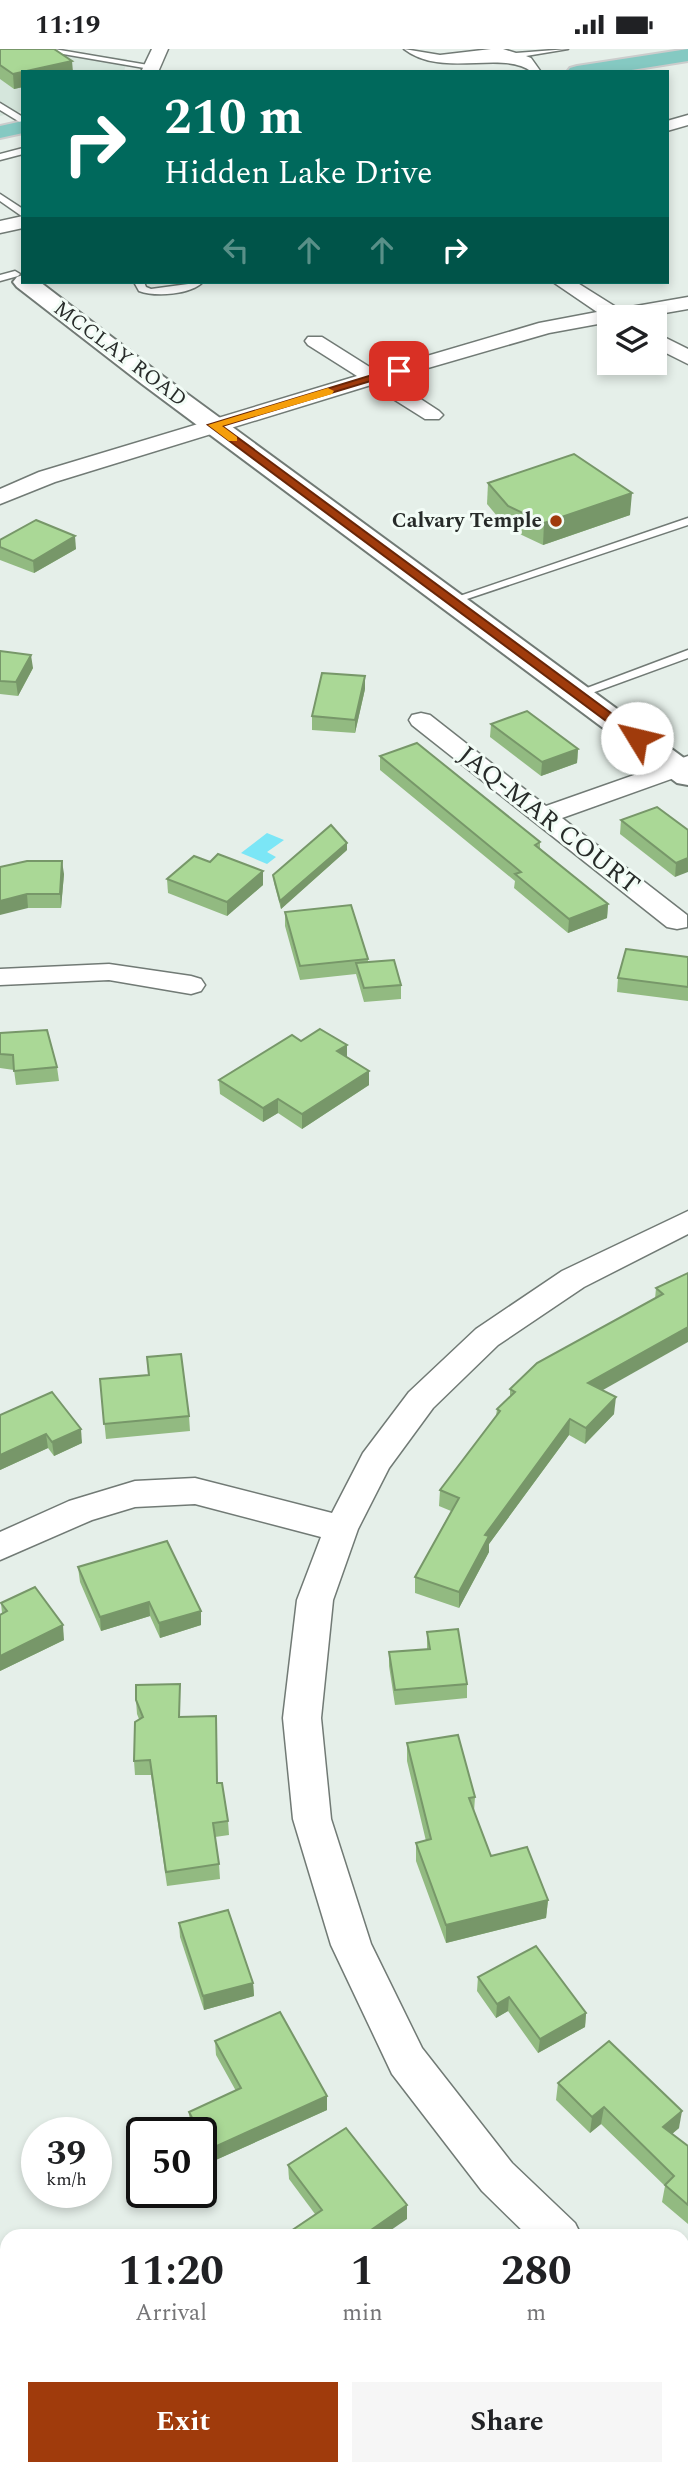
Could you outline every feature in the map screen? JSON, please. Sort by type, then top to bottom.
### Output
[{"type":"main road","points":[[590,70],[688,55]]},
{"type":"main road","points":[[0,132],[21,125]]},
{"type":"main road","name":"MCCLAY ROAD","points":[[25,284],[577,694],[684,769]]},
{"type":"street","points":[[150,69],[160,49]]},
{"type":"street","points":[[669,125],[688,120]]},
{"type":"street","points":[[0,227],[21,216]]},
{"type":"street","points":[[566,284],[599,305]]},
{"type":"street","points":[[667,306],[688,303]]},
{"type":"street","points":[[0,498],[47,477],[213,425],[546,327],[597,318]]},
{"type":"street","points":[[315,341],[432,415]]},
{"type":"street","points":[[667,346],[688,358]]},
{"type":"street","name":"JAQ-MAR COURT","points":[[421,720],[677,921]]},
{"type":"street","points":[[544,815],[684,769]]},
{"type":"street","points":[[0,977],[109,972],[191,985]]},
{"type":"street","points":[[552,2229],[497,2177],[407,2061],[351,1945],[312,1819],[302,1718],[315,1600],[341,1529],[375,1462],[421,1400],[487,1337],[573,1279],[688,1221]]},
{"type":"street","points":[[0,1547],[92,1506],[135,1494],[195,1491],[341,1529]]},
{"type":"lane","points":[[38,49],[115,60],[150,69]]},
{"type":"lane","points":[[408,49],[416,55],[433,58],[497,50],[528,60],[536,70]]},
{"type":"lane","points":[[518,55],[564,49]]},
{"type":"lane","points":[[110,70],[115,60]]},
{"type":"lane","points":[[0,106],[21,122]]},
{"type":"lane","points":[[0,156],[21,151]]},
{"type":"lane","points":[[0,197],[21,214]]},
{"type":"lane","points":[[140,284],[142,289],[149,292],[196,284]]},
{"type":"lane","points":[[451,601],[688,521]]},
{"type":"lane","points":[[577,694],[688,654]]},
{"type":"shaded area","points":[[0,49],[49,49],[127,59],[124,70],[21,70],[21,111],[0,116]]},
{"type":"water","points":[[267,833],[284,840],[267,852],[276,857],[267,864],[241,853]]},
{"type":"building","points":[[0,49],[54,49],[72,61],[21,70],[13,74],[0,65]]},
{"type":"building","points":[[574,454],[632,493],[544,523],[508,506],[488,483]]},
{"type":"building","points":[[36,520],[75,536],[33,561],[0,547],[0,540]]},
{"type":"building","points":[[0,651],[31,655],[16,682],[0,681]]},
{"type":"building","points":[[322,673],[365,676],[355,720],[312,716]]},
{"type":"building","points":[[527,711],[578,749],[542,762],[491,724]]},
{"type":"building","points":[[417,743],[540,842],[535,845],[608,904],[569,919],[515,874],[521,872],[380,756]]},
{"type":"building","points":[[657,807],[688,830],[688,858],[676,863],[621,820]]},
{"type":"building","points":[[331,825],[347,843],[280,901],[273,875]]},
{"type":"building","points":[[218,854],[263,871],[227,902],[167,879],[194,856],[210,862]]},
{"type":"building","points":[[27,861],[62,861],[60,894],[27,894],[0,901],[0,867]]},
{"type":"building","points":[[351,905],[368,959],[300,966],[285,912]]},
{"type":"building","points":[[626,949],[688,957],[688,987],[618,978]]},
{"type":"building","points":[[394,960],[401,985],[364,988],[356,963]]},
{"type":"building","points":[[320,1029],[347,1045],[337,1051],[369,1071],[302,1114],[278,1099],[263,1108],[219,1080],[292,1035],[301,1041]]},
{"type":"building","points":[[47,1030],[57,1067],[14,1071],[13,1055],[0,1054],[0,1033]]},
{"type":"building","points":[[688,1273],[688,1327],[588,1383],[616,1397],[586,1428],[570,1419],[485,1535],[489,1536],[459,1592],[415,1577],[459,1498],[440,1490],[500,1411],[497,1409],[515,1392],[510,1389],[537,1363],[663,1294],[656,1288]]},
{"type":"building","points":[[181,1354],[189,1416],[104,1424],[100,1379],[149,1375],[147,1357]]},
{"type":"building","points":[[52,1392],[81,1429],[52,1442],[46,1434],[0,1455],[0,1415]]},
{"type":"building","points":[[167,1541],[201,1611],[159,1623],[149,1602],[100,1617],[78,1567]]},
{"type":"building","points":[[35,1587],[63,1625],[0,1656],[0,1615],[7,1611],[1,1603]]},
{"type":"building","points":[[458,1629],[467,1684],[395,1690],[389,1652],[430,1649],[427,1632]]},
{"type":"building","points":[[180,1684],[179,1717],[216,1716],[217,1783],[222,1783],[228,1821],[213,1823],[219,1864],[166,1872],[150,1760],[134,1761],[135,1722],[143,1717],[136,1700],[136,1685]]},
{"type":"building","points":[[458,1735],[475,1797],[469,1798],[491,1856],[527,1847],[548,1900],[446,1925],[416,1843],[431,1839],[407,1743]]},
{"type":"building","points":[[228,1910],[253,1983],[203,1996],[179,1923]]},
{"type":"building","points":[[536,1946],[586,2013],[540,2039],[509,1997],[497,2004],[478,1977]]},
{"type":"building","points":[[280,2012],[327,2096],[217,2146],[217,2117],[192,2117],[189,2112],[241,2088],[215,2041]]},
{"type":"building","points":[[609,2041],[682,2111],[663,2127],[688,2146],[688,2205],[665,2185],[674,2176],[604,2107],[592,2117],[558,2083]]},
{"type":"building","points":[[346,2128],[407,2205],[372,2229],[294,2229],[322,2210],[288,2165]]},
{"type":"slow traffic","points":[[233,439],[213,425],[328,391]]},
{"type":"place","name":"Calvary Temple","points":[[556,521]]},
{"type":"route","points":[[399,371],[213,425],[637,738]]}]
